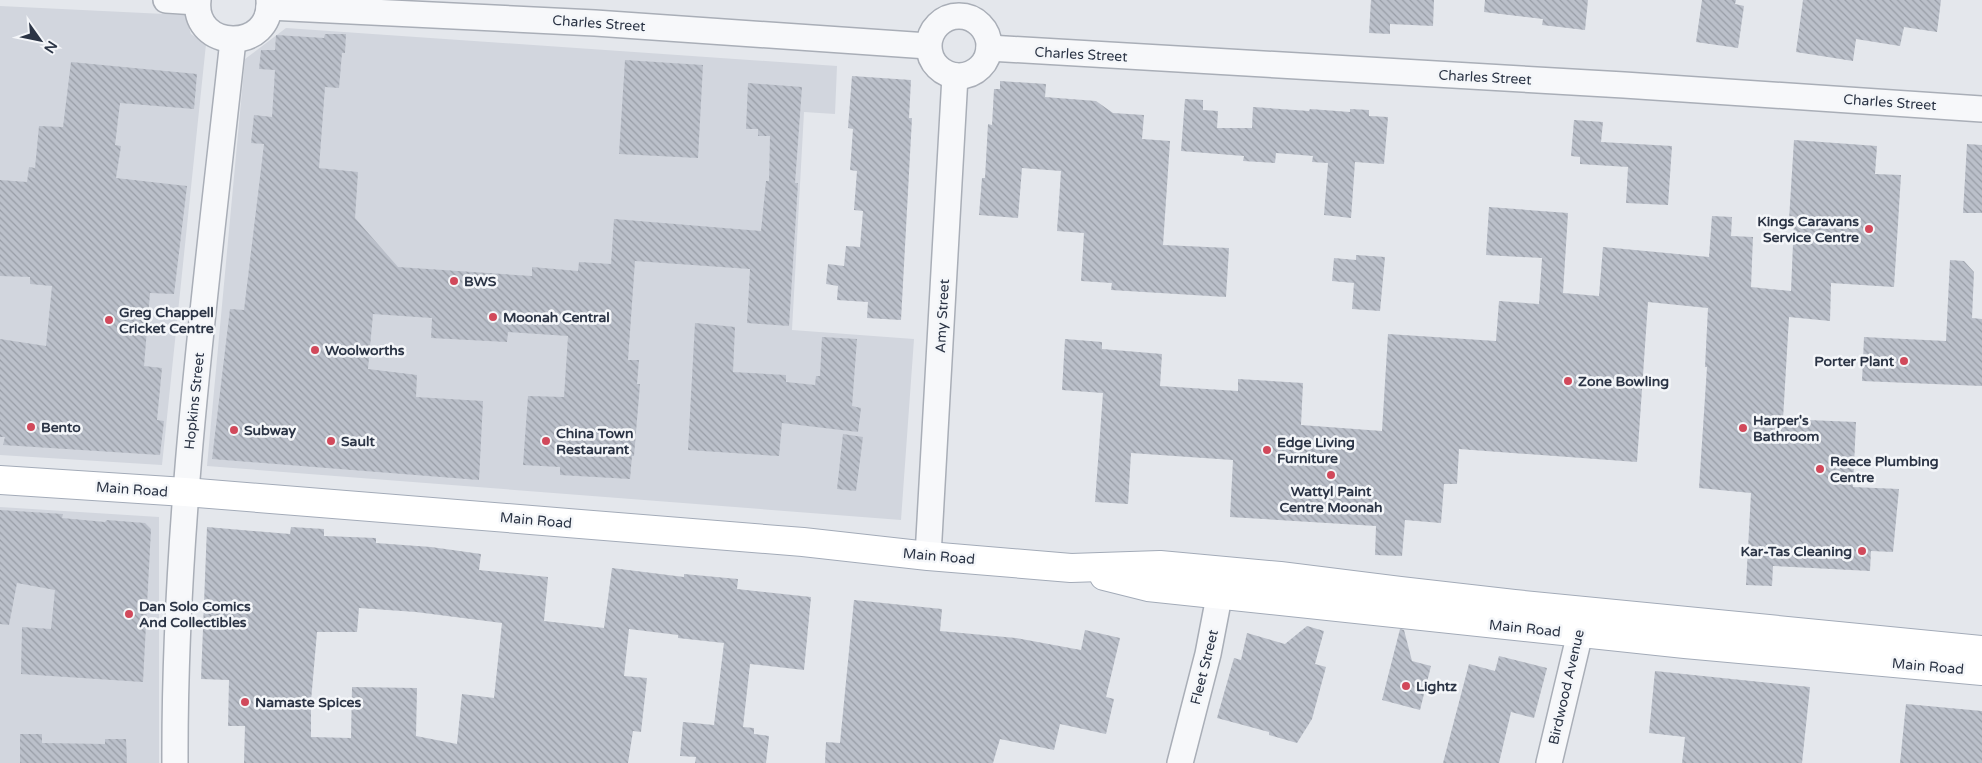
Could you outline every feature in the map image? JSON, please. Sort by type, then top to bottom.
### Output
[{"type":"main road","name":"Main Road","points":[[0,480],[185,492],[794,541],[928,556],[1071,568],[1160,565],[1222,583],[1581,622],[1982,671]]},
{"type":"main road","name":"Main Road","points":[[1581,622],[1982,650]]},
{"type":"street","points":[[166,0],[198,1],[199,14],[207,29],[222,38],[233,40],[244,39],[254,34],[261,27],[267,18],[269,3]]},
{"type":"street","name":"Charles Street","points":[[269,3],[928,46]]},
{"type":"street","points":[[961,8],[978,22],[988,39],[986,58],[974,72],[965,75],[955,76],[947,74],[933,62],[928,46],[930,36],[935,28],[961,8]]},
{"type":"street","name":"Hopkins Street","points":[[175,763],[175,722],[185,492],[233,40]]},
{"type":"street","name":"Charles Street","points":[[988,48],[1982,108]]},
{"type":"street","name":"Amy Street","points":[[928,556],[955,76]]},
{"type":"street","name":"Fleet Street","points":[[1180,763],[1222,583]]},
{"type":"street","name":"Birdwood Avenue","points":[[1549,763],[1581,622]]},
{"type":"shaded area","points":[[0,6],[185,15],[191,34],[206,44],[162,465],[0,455]]},
{"type":"shaded area","points":[[286,28],[837,66],[835,114],[804,112],[792,330],[914,339],[901,520],[207,466],[245,59]]},
{"type":"shaded area","points":[[0,507],[159,517],[159,763],[0,763]]},
{"type":"building","points":[[1371,0],[1434,0],[1433,26],[1390,24],[1390,34],[1369,33]]},
{"type":"building","points":[[1485,0],[1588,0],[1585,30],[1542,25],[1543,19],[1484,12]]},
{"type":"building","points":[[1702,0],[1736,0],[1735,4],[1744,6],[1738,48],[1696,42]]},
{"type":"building","points":[[1803,0],[1941,0],[1937,32],[1904,27],[1900,46],[1856,39],[1853,61],[1796,52]]},
{"type":"building","points":[[325,34],[346,34],[345,53],[342,53],[339,88],[325,87],[319,168],[358,172],[355,218],[398,267],[532,276],[532,267],[578,271],[579,262],[611,264],[614,219],[761,231],[766,181],[769,181],[770,136],[758,136],[758,129],[746,129],[748,83],[802,87],[795,183],[798,183],[789,326],[747,323],[750,269],[635,261],[628,360],[639,360],[637,384],[640,384],[634,456],[632,456],[630,479],[560,475],[560,467],[523,465],[528,396],[564,397],[568,336],[508,332],[507,342],[431,338],[432,318],[373,314],[368,369],[417,375],[416,397],[483,401],[479,480],[212,459],[230,309],[244,310],[264,144],[251,143],[254,115],[272,117],[275,70],[259,69],[261,50],[275,50],[276,35],[324,38]]},
{"type":"building","points":[[625,60],[703,65],[698,158],[619,154]]},
{"type":"building","points":[[71,62],[197,74],[194,109],[120,103],[115,145],[121,146],[116,178],[187,186],[174,294],[150,293],[144,366],[162,368],[157,420],[164,421],[160,455],[3,445],[5,437],[0,437],[0,339],[46,346],[52,286],[30,284],[30,277],[0,276],[0,180],[27,182],[29,167],[35,168],[39,126],[63,127]]},
{"type":"building","points":[[852,76],[911,80],[909,118],[912,118],[901,320],[867,318],[868,302],[837,300],[838,286],[826,284],[828,264],[844,266],[846,246],[860,247],[863,211],[854,210],[857,171],[850,170],[853,129],[848,128]]},
{"type":"building","points":[[1000,81],[1046,84],[1045,97],[1096,101],[1113,113],[1144,115],[1142,139],[1170,141],[1163,245],[1229,248],[1226,297],[1111,290],[1112,283],[1081,281],[1084,233],[1057,231],[1061,171],[1022,168],[1018,218],[979,215],[982,178],[985,178],[988,124],[992,125],[994,89],[1000,89]]},
{"type":"building","points":[[1185,99],[1203,100],[1203,110],[1218,111],[1217,128],[1252,128],[1253,107],[1309,111],[1310,109],[1350,112],[1350,109],[1369,110],[1369,116],[1388,117],[1384,164],[1355,162],[1351,218],[1324,215],[1328,163],[1312,162],[1313,156],[1276,153],[1275,163],[1243,161],[1244,156],[1181,151]]},
{"type":"building","points":[[1574,120],[1603,122],[1601,142],[1672,146],[1668,205],[1626,203],[1628,167],[1580,164],[1580,157],[1571,156]]},
{"type":"building","points":[[1794,140],[1877,146],[1875,174],[1901,175],[1894,287],[1831,283],[1830,321],[1789,317],[1783,419],[1856,422],[1853,487],[1899,489],[1893,552],[1871,551],[1870,571],[1773,566],[1772,586],[1746,585],[1751,493],[1699,488],[1707,367],[1705,367],[1708,308],[1648,302],[1637,462],[1459,449],[1457,484],[1444,484],[1441,523],[1405,520],[1402,556],[1375,555],[1376,526],[1230,517],[1233,460],[1131,453],[1128,504],[1095,502],[1103,393],[1062,390],[1065,339],[1102,342],[1102,349],[1162,354],[1160,386],[1238,391],[1238,379],[1303,383],[1301,425],[1382,431],[1388,334],[1496,341],[1499,301],[1539,304],[1542,258],[1486,255],[1489,207],[1568,213],[1563,293],[1599,296],[1603,247],[1709,257],[1712,216],[1732,217],[1731,236],[1753,237],[1751,287],[1791,291],[1794,220],[1789,220]]},
{"type":"building","points":[[1967,144],[1982,145],[1982,213],[1963,213]]},
{"type":"building","points":[[1356,255],[1385,257],[1380,311],[1352,309],[1354,283],[1332,281],[1334,258],[1356,260]]},
{"type":"building","points":[[1950,260],[1964,261],[1974,272],[1972,318],[1982,319],[1982,386],[1862,381],[1864,337],[1946,341]]},
{"type":"building","points":[[695,323],[735,327],[733,372],[786,375],[786,382],[815,385],[816,376],[820,376],[822,337],[857,339],[852,406],[861,408],[858,432],[782,423],[779,456],[688,450]]},
{"type":"building","points":[[843,434],[863,437],[856,491],[837,489]]},
{"type":"building","points":[[0,510],[63,514],[62,518],[105,522],[107,520],[145,523],[151,529],[143,682],[21,674],[22,627],[51,629],[55,590],[17,583],[9,625],[0,624]]},
{"type":"building","points":[[207,527],[290,534],[291,527],[324,529],[324,536],[376,538],[376,543],[431,547],[481,554],[479,570],[548,577],[544,621],[604,628],[612,568],[684,577],[684,574],[738,579],[737,589],[811,597],[804,670],[750,664],[743,727],[754,728],[754,734],[769,736],[766,763],[695,763],[696,757],[680,756],[683,722],[714,725],[724,643],[678,638],[678,635],[629,629],[624,676],[647,678],[641,732],[633,731],[628,763],[244,763],[245,726],[228,726],[229,680],[201,679]],"holes":[[[359,608],[416,612],[502,623],[494,698],[462,694],[457,744],[416,736],[417,688],[352,687],[351,738],[311,737],[311,701],[317,632],[357,632]]]},
{"type":"building","points":[[854,600],[942,609],[940,631],[1016,638],[1081,650],[1085,630],[1120,638],[1106,697],[1114,699],[1106,734],[1060,724],[1054,750],[1000,739],[993,763],[825,763],[826,742],[840,743]]},
{"type":"building","points":[[1307,626],[1324,631],[1315,664],[1326,667],[1312,719],[1297,743],[1269,735],[1269,732],[1217,718],[1234,658],[1241,660],[1247,633],[1285,644]]},
{"type":"building","name":"Lightz","points":[[1400,629],[1404,630],[1412,661],[1431,666],[1420,710],[1382,700]]},
{"type":"building","points":[[1499,656],[1547,668],[1534,718],[1511,712],[1499,763],[1443,763],[1469,664],[1495,671]]},
{"type":"building","points":[[1655,671],[1810,687],[1802,763],[1682,763],[1685,737],[1649,733]]},
{"type":"building","points":[[1906,704],[1982,711],[1982,763],[1900,763]]},
{"type":"building","points":[[20,734],[42,734],[42,743],[105,744],[105,739],[126,739],[127,763],[20,763]]},
{"type":"place","name":"Kings Caravans Service Centre","points":[[1869,229]]},
{"type":"place","name":"BWS","points":[[454,281]]},
{"type":"place","name":"Moonah Central","points":[[493,317]]},
{"type":"place","name":"Greg Chappell Cricket Centre","points":[[109,320]]},
{"type":"place","name":"Woolworths","points":[[315,350]]},
{"type":"place","name":"Porter Plant","points":[[1904,361]]},
{"type":"place","name":"Zone Bowling","points":[[1568,381]]},
{"type":"place","name":"Bento","points":[[31,427]]},
{"type":"place","name":"Harper's Bathroom","points":[[1743,428]]},
{"type":"place","name":"Subway","points":[[234,430]]},
{"type":"place","name":"Sault","points":[[331,441]]},
{"type":"place","name":"China Town Restaurant","points":[[546,441]]},
{"type":"place","name":"Edge Living Furniture","points":[[1267,450]]},
{"type":"place","name":"Reece Plumbing Centre","points":[[1820,469]]},
{"type":"place","name":"Wattyl Paint Centre Moonah","points":[[1331,475]]},
{"type":"place","name":"Kar-Tas Cleaning","points":[[1862,551]]},
{"type":"place","name":"Dan Solo Comics And Collectibles","points":[[129,614]]},
{"type":"place","name":"Lightz","points":[[1406,686]]},
{"type":"place","name":"Namaste Spices","points":[[245,702]]}]
